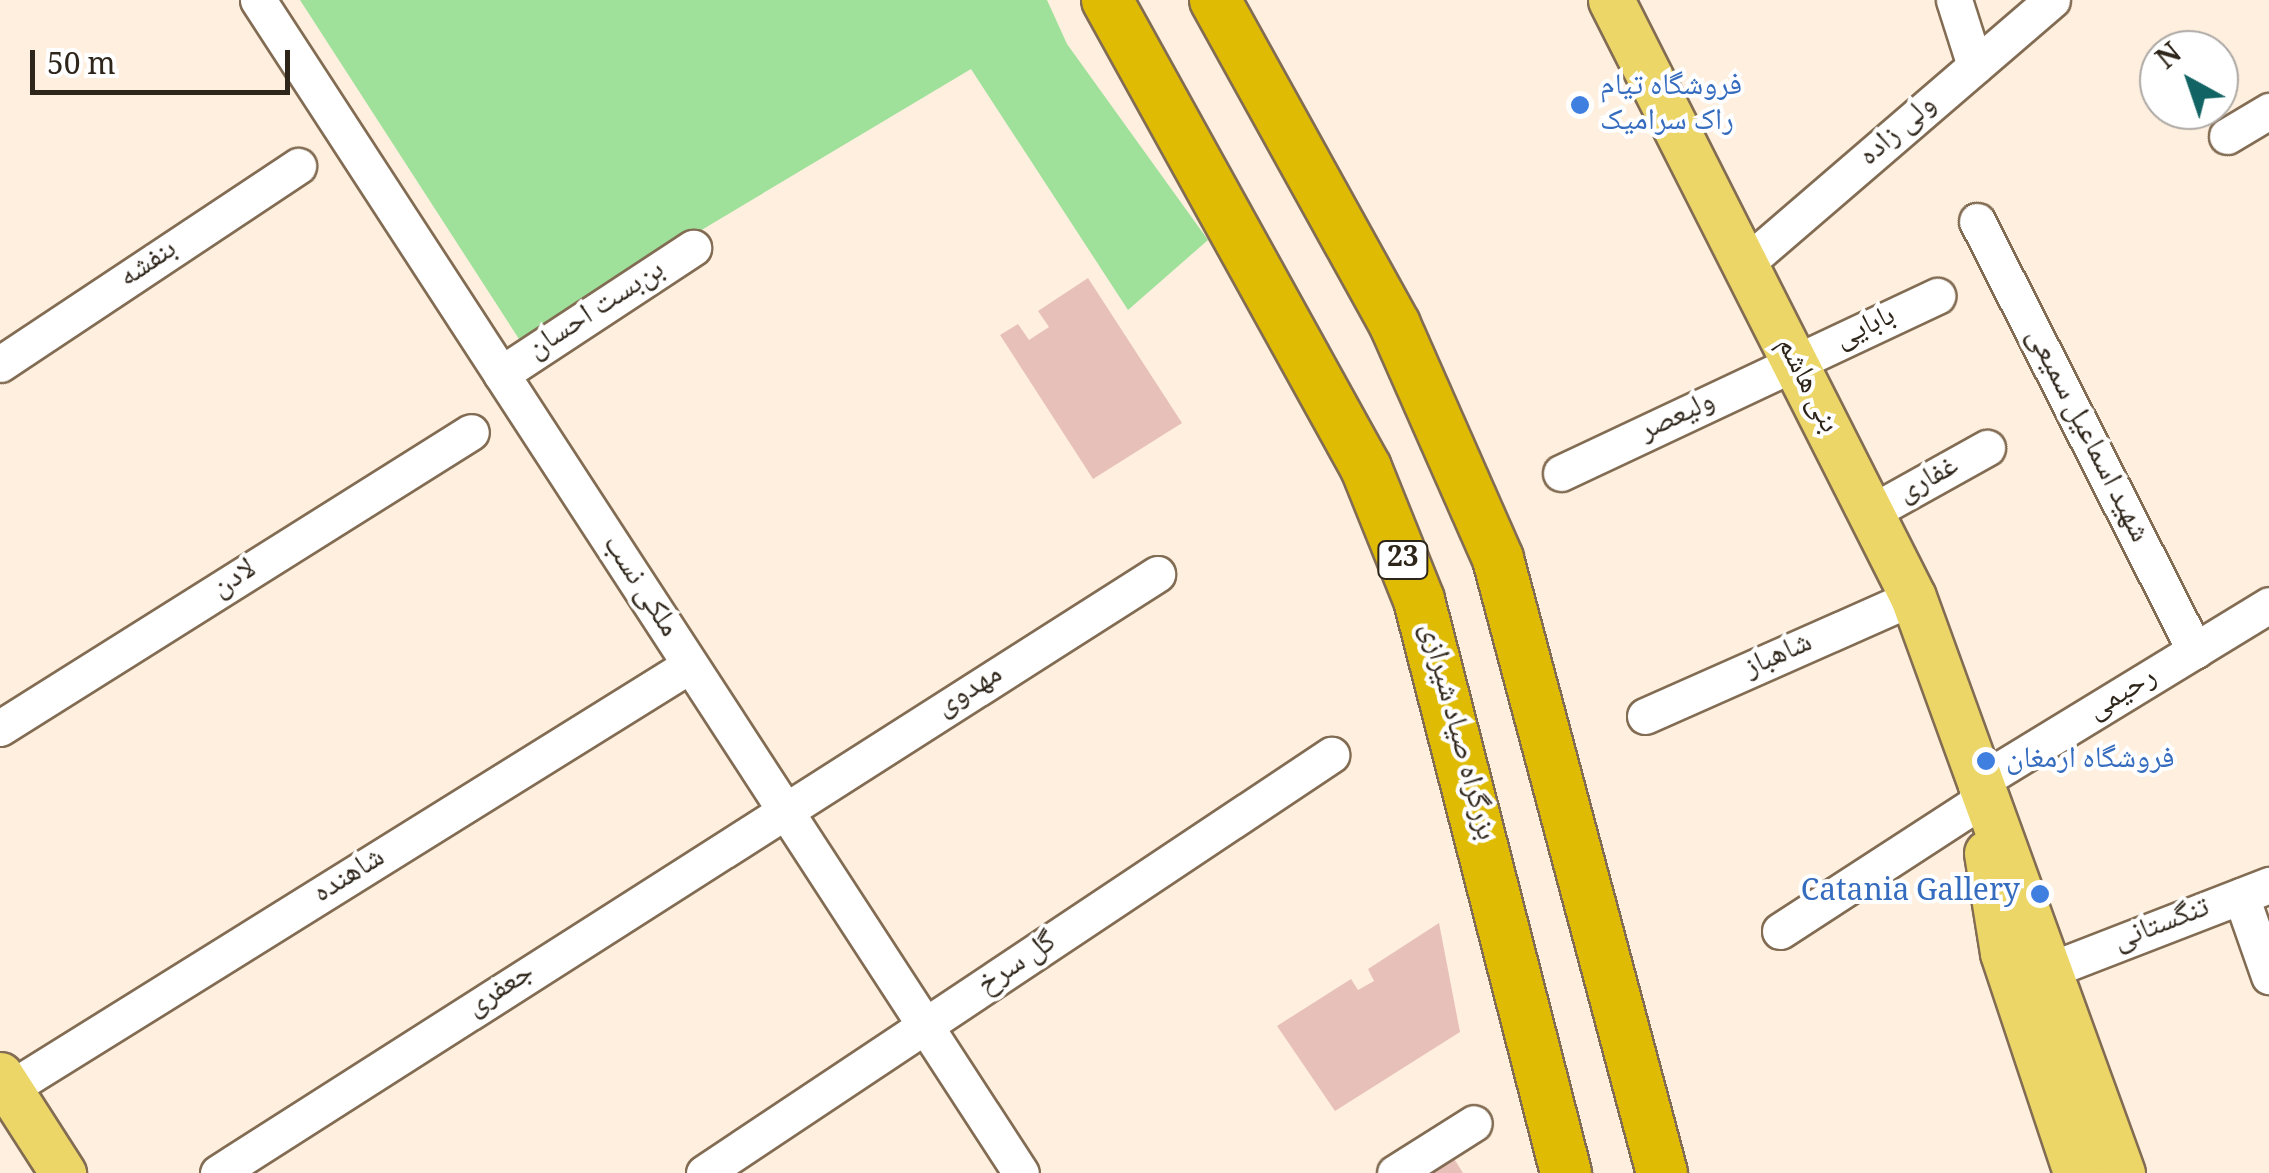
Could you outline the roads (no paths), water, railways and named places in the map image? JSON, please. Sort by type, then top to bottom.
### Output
[{"type":"highway","name":"بزرگراه صیاد شیرازی","points":[[1107,0],[1366,468],[1419,600],[1566,1173]]},
{"type":"highway","points":[[1215,0],[1395,325],[1498,559],[1663,1168]]},
{"type":"main road","name":"بنی هاشم","points":[[1611,0],[1913,598],[1978,793],[2055,968],[2122,1173]]},
{"type":"main road","name":"بنی هاشم","points":[[1978,793],[2003,952],[2076,1173]]},
{"type":"main road","points":[[5,1082],[62,1173]]},
{"type":"street","name":"ملکی نسب","points":[[258,0],[1021,1173]]},
{"type":"street","points":[[1954,0],[1975,66]]},
{"type":"street","name":"ولی زاده","points":[[1745,264],[2052,0]]},
{"type":"street","points":[[2228,136],[2269,111]]},
{"type":"street","name":"بنفشه","points":[[0,364],[298,166]]},
{"type":"street","name":"شهید اسماعیل سمیعی","points":[[1977,221],[2195,651]]},
{"type":"street","name":"بن‌بست احسان","points":[[501,374],[693,248]]},
{"type":"street","name":"بابایی","points":[[1795,363],[1937,296]]},
{"type":"street","name":"ولیعصر","points":[[1561,474],[1795,363]]},
{"type":"street","name":"لادن","points":[[0,728],[471,432]]},
{"type":"street","name":"غفاری","points":[[1870,513],[1988,448]]},
{"type":"street","name":"مهدوی","points":[[784,809],[1156,574]]},
{"type":"street","name":"شاهباز","points":[[1645,716],[1913,598]]},
{"type":"street","name":"رحیمی","points":[[1780,931],[1978,793],[2195,651],[2265,621]]},
{"type":"street","name":"شاهنده","points":[[5,1082],[690,665]]},
{"type":"street","name":"گل سرخ","points":[[704,1173],[1330,755]]},
{"type":"street","name":"جعفری","points":[[218,1173],[784,809]]},
{"type":"street","points":[[2255,891],[2269,976]]},
{"type":"street","name":"تنگستانی","points":[[2055,968],[2255,891]]},
{"type":"street","points":[[1395,1173],[1474,1123]]},
{"type":"place","name":"فروشگاه تیام راک سرامیک","points":[[1580,105]]},
{"type":"place","name":"فروشگاه ارمغان","points":[[1986,761]]},
{"type":"place","name":"Catania Gallery","points":[[2040,894]]}]
